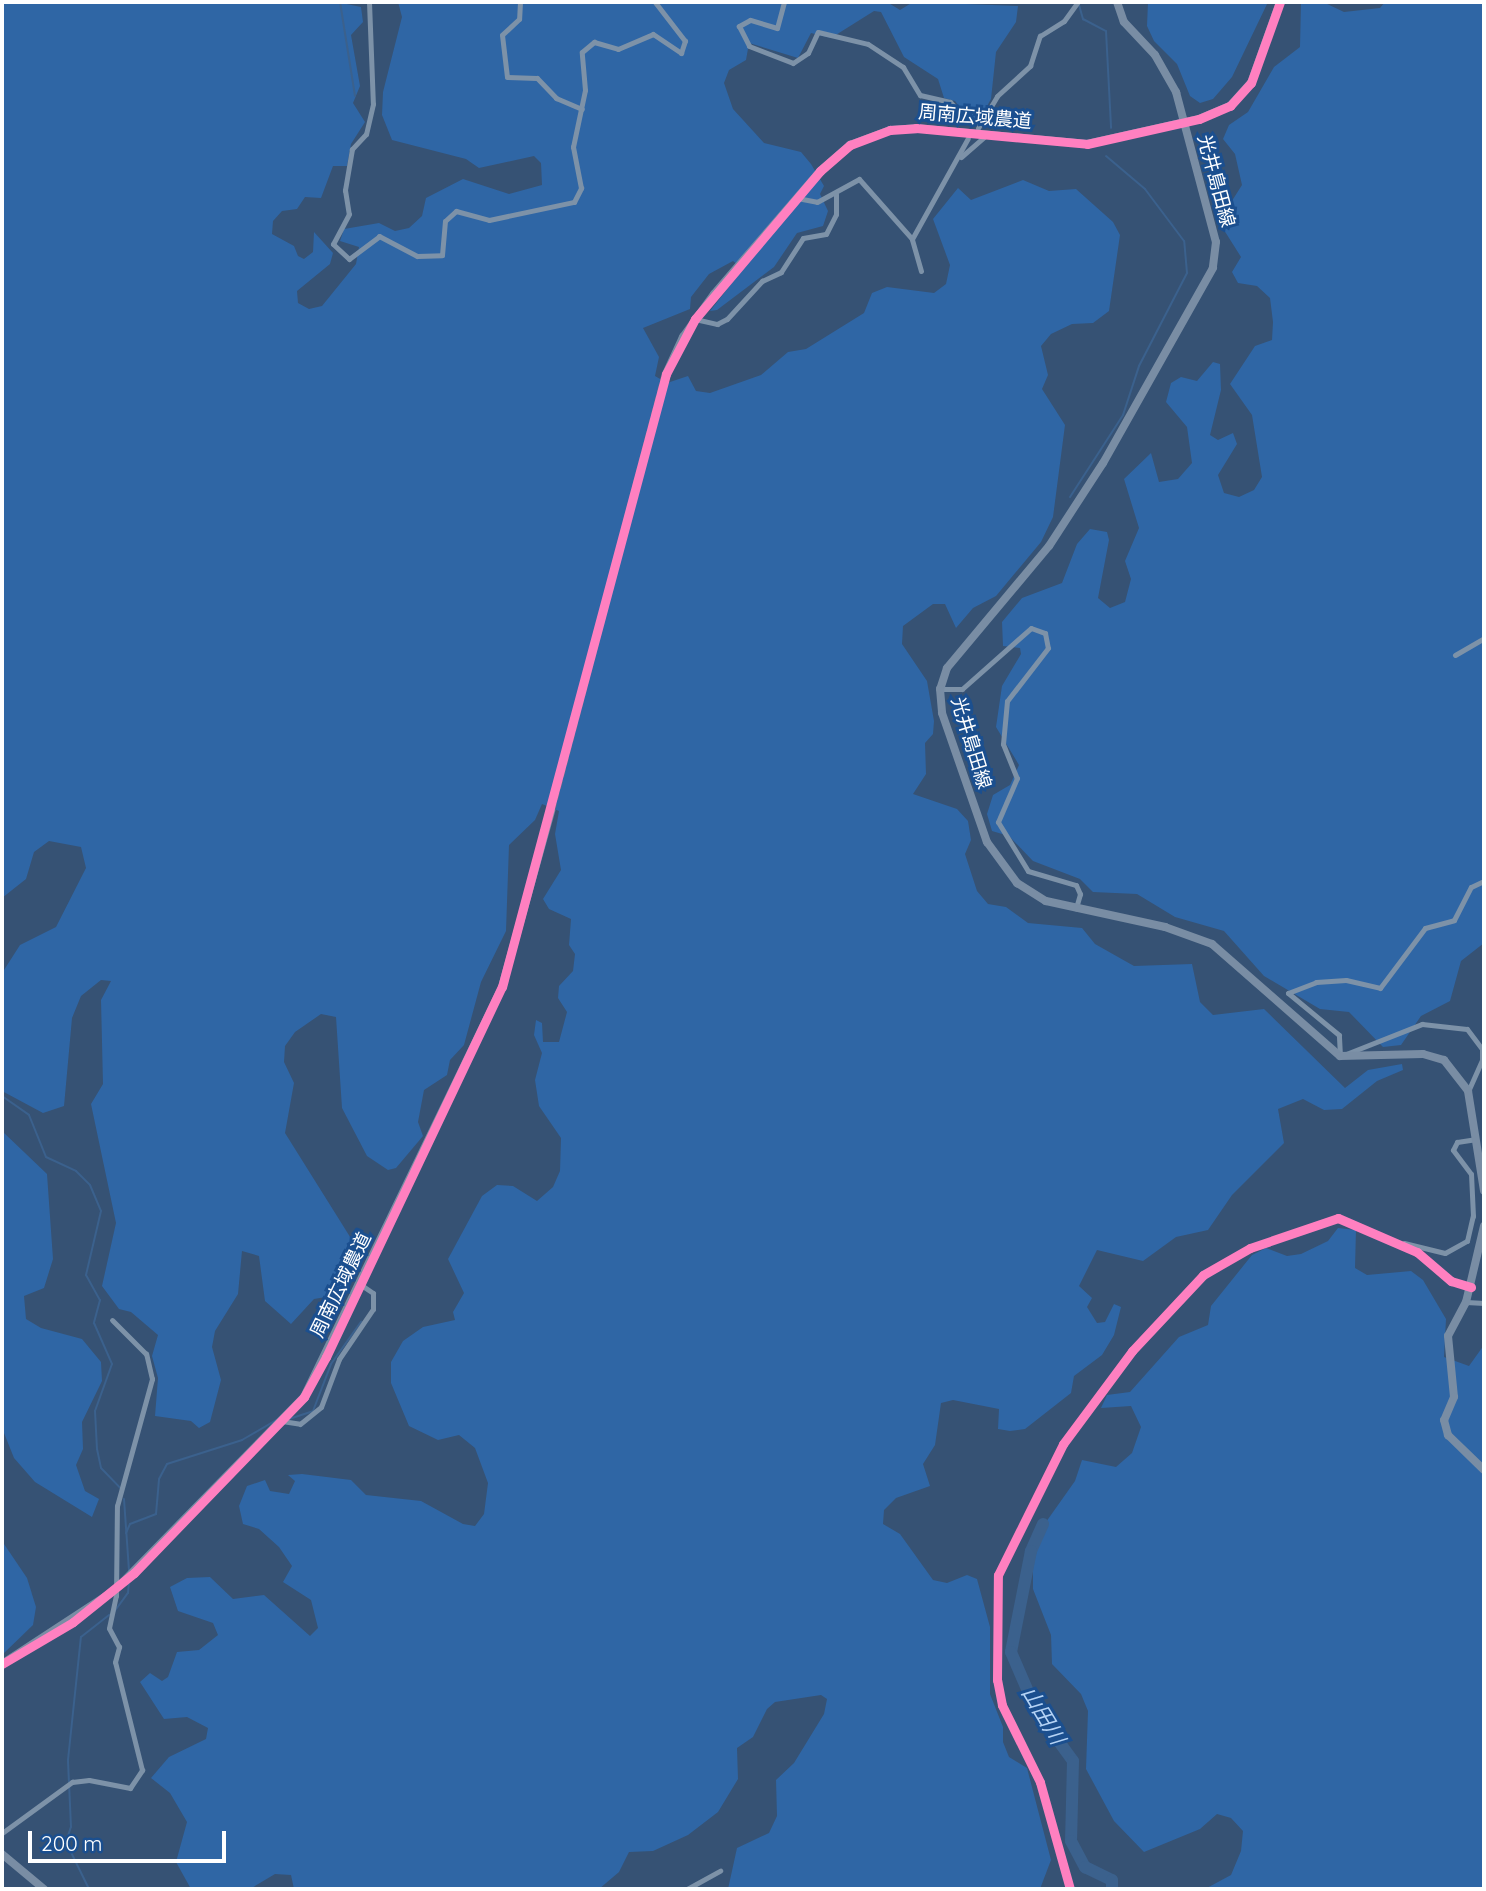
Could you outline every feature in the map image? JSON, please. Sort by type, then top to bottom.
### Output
[{"type":"street","points":[[369,2],[373,104],[366,134],[352,149],[345,190],[349,214],[333,244],[349,259],[379,236],[417,257],[442,255],[445,220],[456,211],[489,220],[574,202],[581,188],[573,147],[582,109],[585,46],[594,42],[618,49],[653,34],[673,52],[686,48],[655,2]]},
{"type":"street","points":[[520,2],[519,19],[502,35],[507,77],[537,78],[556,98],[582,109]]},
{"type":"street","points":[[785,2],[777,28],[750,20],[739,26],[749,46],[793,63],[808,53],[818,32],[868,44],[903,67],[920,95],[950,102],[969,121],[985,122]]},
{"type":"street","points":[[978,128],[985,122],[997,96],[1030,65],[1040,36],[1064,22],[1078,2]]},
{"type":"street","name":"光井島田線","points":[[1117,2],[1124,22],[1170,78],[1216,242],[1213,268],[1103,463],[1049,545],[947,668],[940,690],[963,775],[996,859],[1030,893],[1076,908],[1165,928],[1212,944],[1340,1056]]},
{"type":"street","name":"周南広域農道","points":[[666,374],[695,319],[797,198],[832,158],[867,136],[916,128],[1087,144],[1215,114],[1242,96],[1280,2]]},
{"type":"street","points":[[961,157],[986,135]]},
{"type":"street","points":[[912,240],[961,157],[968,138]]},
{"type":"street","points":[[797,198],[817,202],[836,194],[859,179],[912,240],[921,271]]},
{"type":"street","points":[[695,319],[717,324],[727,319],[762,281],[781,272],[803,238],[826,234],[836,214],[836,194]]},
{"type":"street","points":[[940,690],[962,689],[1031,628],[1045,633],[1048,648],[1007,701],[1003,744],[1017,778],[998,822],[1028,871],[1076,885],[1080,894],[1076,908]]},
{"type":"street","points":[[1455,655],[1484,638]]},
{"type":"street","name":"周南広域農道","points":[[2,1664],[124,1583],[304,1397],[361,1285],[502,987],[551,811]]},
{"type":"street","points":[[1340,1056],[1339,1035],[1289,993],[1316,982],[1346,980],[1380,988],[1425,928],[1454,920],[1471,887],[1484,881]]},
{"type":"street","points":[[1340,1056],[1422,1024],[1455,1025],[1467,1029],[1482,1049],[1474,1086],[1468,1091]]},
{"type":"street","points":[[1340,1056],[1433,1055],[1453,1068],[1468,1091],[1484,1191]]},
{"type":"street","points":[[1397,1242],[1445,1253],[1467,1241],[1473,1216],[1471,1174],[1453,1150],[1457,1142],[1475,1139]]},
{"type":"street","points":[[1070,1889],[1034,1765],[998,1695],[998,1574],[1063,1444],[1132,1351],[1216,1265],[1332,1218],[1359,1224],[1397,1242],[1451,1281],[1471,1287]]},
{"type":"street","points":[[1484,1226],[1466,1303],[1445,1348],[1454,1397],[1444,1420],[1448,1435],[1484,1470]]},
{"type":"street","points":[[282,1421],[300,1424],[321,1407],[339,1359],[373,1309],[373,1293],[361,1285]]},
{"type":"street","points":[[1466,1303],[1484,1303]]},
{"type":"street","points":[[2,1833],[72,1782],[131,1788],[142,1770],[110,1619],[115,1590],[117,1506],[152,1379],[146,1353],[112,1320]]},
{"type":"street","points":[[2,1854],[44,1889]]},
{"type":"street","points":[[687,1889],[720,1871]]},
{"type":"shaded area","points":[[2,2],[337,2],[361,7],[363,22],[351,35],[360,86],[353,103],[365,122],[351,144],[347,166],[333,166],[321,198],[305,197],[297,209],[282,211],[273,221],[272,234],[294,246],[298,256],[304,259],[313,252],[314,232],[333,253],[330,264],[297,291],[298,303],[309,309],[322,306],[356,264],[359,247],[340,241],[344,229],[379,223],[395,231],[409,228],[422,216],[426,198],[463,179],[509,194],[542,185],[541,163],[534,156],[479,168],[466,159],[392,140],[382,115],[383,92],[402,17],[398,2],[887,2],[900,10],[913,2],[1018,6],[1016,22],[996,52],[991,99],[980,119],[968,118],[955,101],[944,98],[938,79],[904,57],[881,12],[874,11],[831,38],[811,33],[798,58],[749,43],[746,60],[729,70],[724,83],[733,109],[764,143],[801,152],[811,164],[824,186],[820,194],[828,211],[823,226],[797,233],[774,267],[717,310],[710,311],[743,269],[733,261],[709,274],[691,297],[690,309],[643,328],[659,357],[655,376],[667,383],[688,376],[696,391],[710,393],[761,375],[788,352],[806,349],[864,313],[872,293],[887,287],[934,293],[946,284],[950,265],[933,219],[958,188],[971,200],[1023,180],[1049,191],[1076,189],[1113,222],[1120,235],[1109,311],[1093,323],[1072,324],[1051,334],[1041,346],[1048,375],[1042,389],[1065,425],[1053,517],[1041,542],[996,596],[973,608],[956,628],[945,604],[933,604],[903,626],[902,644],[927,681],[934,721],[933,734],[925,743],[926,774],[913,794],[957,809],[968,821],[971,840],[965,854],[977,891],[988,904],[1006,907],[1028,923],[1082,928],[1095,944],[1134,966],[1192,964],[1200,1002],[1213,1015],[1264,1009],[1345,1088],[1368,1070],[1402,1064],[1403,1070],[1377,1081],[1342,1109],[1324,1110],[1303,1099],[1278,1109],[1284,1143],[1232,1195],[1208,1230],[1176,1237],[1143,1261],[1097,1250],[1079,1286],[1092,1298],[1087,1307],[1097,1323],[1105,1322],[1114,1304],[1121,1307],[1114,1335],[1102,1355],[1074,1376],[1071,1393],[1025,1429],[1010,1431],[998,1429],[999,1409],[953,1400],[941,1403],[935,1445],[923,1464],[930,1486],[896,1498],[884,1510],[883,1524],[900,1534],[933,1580],[947,1583],[967,1575],[977,1579],[990,1627],[990,1694],[1003,1727],[1003,1742],[1009,1757],[1027,1768],[1051,1860],[1040,1889],[728,1889],[737,1848],[769,1833],[777,1816],[776,1780],[794,1763],[824,1714],[827,1699],[821,1695],[775,1702],[767,1709],[753,1737],[737,1748],[738,1779],[718,1812],[688,1835],[653,1851],[629,1852],[619,1872],[599,1889],[294,1889],[291,1875],[275,1874],[250,1889],[191,1889],[176,1862],[187,1822],[170,1793],[151,1778],[169,1757],[206,1739],[208,1728],[187,1717],[164,1719],[140,1682],[150,1673],[162,1681],[168,1677],[177,1652],[199,1650],[218,1635],[213,1623],[178,1611],[170,1587],[187,1578],[210,1577],[233,1599],[264,1595],[310,1636],[318,1628],[311,1600],[283,1582],[292,1566],[279,1547],[259,1529],[243,1524],[239,1506],[247,1486],[265,1480],[270,1491],[289,1494],[295,1481],[288,1475],[302,1474],[351,1480],[366,1495],[421,1501],[463,1524],[475,1526],[484,1514],[488,1483],[475,1448],[459,1435],[438,1440],[409,1426],[391,1383],[391,1362],[403,1341],[423,1327],[455,1320],[453,1312],[464,1293],[448,1259],[482,1196],[497,1185],[513,1186],[537,1201],[553,1187],[560,1171],[561,1138],[539,1106],[535,1080],[542,1053],[534,1035],[536,1020],[542,1023],[543,1042],[559,1042],[567,1012],[558,998],[559,986],[573,971],[575,954],[569,945],[571,919],[549,909],[543,899],[561,870],[555,834],[559,811],[542,804],[535,820],[509,845],[506,931],[481,982],[464,1045],[450,1060],[447,1075],[424,1090],[418,1122],[423,1136],[396,1168],[388,1170],[367,1156],[342,1108],[336,1017],[321,1014],[295,1032],[285,1046],[284,1062],[294,1083],[285,1133],[352,1240],[357,1264],[344,1294],[314,1299],[291,1324],[265,1301],[259,1256],[242,1251],[238,1294],[215,1331],[212,1347],[221,1380],[210,1422],[199,1428],[191,1421],[155,1416],[158,1378],[152,1356],[158,1335],[131,1312],[119,1309],[102,1286],[116,1223],[91,1104],[103,1084],[101,1000],[111,981],[101,980],[81,996],[72,1018],[64,1106],[43,1113],[2,1091],[4,970],[20,945],[56,927],[86,868],[81,847],[49,841],[34,852],[26,879],[2,898]]},
{"type":"shaded area","points":[[1148,2],[1268,2],[1232,77],[1213,99],[1200,103],[1190,96],[1177,64],[1154,41],[1147,26]]},
{"type":"shaded area","points":[[1301,2],[1323,2],[1344,12],[1380,8],[1385,2],[1484,2],[1484,943],[1461,961],[1450,1001],[1421,1016],[1401,1045],[1383,1047],[1349,1012],[1320,1009],[1264,976],[1224,931],[1175,917],[1137,894],[1093,892],[1080,879],[1033,861],[1009,836],[992,831],[987,814],[993,795],[1010,785],[1019,765],[996,727],[1002,686],[1021,654],[1020,648],[1003,646],[1002,622],[1022,598],[1062,583],[1077,544],[1090,529],[1107,532],[1109,540],[1098,598],[1110,608],[1125,602],[1131,579],[1125,561],[1139,528],[1124,479],[1151,453],[1159,482],[1178,479],[1192,463],[1187,427],[1166,402],[1171,383],[1181,377],[1197,381],[1213,362],[1220,364],[1221,390],[1210,435],[1218,440],[1233,433],[1237,444],[1218,475],[1224,493],[1239,497],[1254,490],[1262,477],[1252,415],[1230,384],[1255,346],[1272,340],[1273,322],[1270,298],[1257,286],[1238,283],[1232,272],[1241,257],[1224,230],[1223,215],[1242,185],[1235,154],[1223,139],[1229,125],[1248,112],[1274,67],[1300,47]]},
{"type":"shaded area","points":[[2,1131],[47,1174],[53,1259],[44,1288],[24,1296],[26,1319],[41,1328],[82,1339],[101,1362],[102,1381],[82,1422],[83,1449],[76,1465],[85,1491],[99,1499],[92,1517],[35,1482],[14,1458],[2,1428]]},
{"type":"shaded area","points":[[1338,1228],[1356,1230],[1355,1268],[1367,1275],[1411,1271],[1423,1280],[1446,1319],[1444,1357],[1469,1366],[1484,1345],[1484,1889],[1205,1889],[1231,1875],[1241,1851],[1243,1831],[1231,1818],[1217,1814],[1200,1829],[1144,1852],[1114,1821],[1086,1769],[1088,1711],[1081,1694],[1052,1664],[1051,1635],[1033,1589],[1033,1560],[1046,1522],[1075,1481],[1082,1460],[1116,1467],[1132,1453],[1141,1427],[1131,1406],[1101,1408],[1107,1395],[1130,1392],[1179,1337],[1208,1325],[1211,1306],[1252,1255],[1266,1248],[1287,1256],[1301,1254],[1328,1241]]},
{"type":"shaded area","points":[[2,1541],[27,1578],[36,1607],[33,1625],[2,1655]]},
{"type":"waterway","points":[[340,2],[355,96]]},
{"type":"waterway","points":[[1079,5],[1083,19],[1106,31],[1111,128]]},
{"type":"waterway","points":[[1070,497],[1123,415],[1139,366],[1187,273],[1184,241],[1145,189],[1106,156]]},
{"type":"waterway","points":[[2,1096],[29,1115],[46,1157],[76,1171],[90,1185],[101,1211],[86,1275],[100,1300],[94,1323],[112,1364],[95,1411],[97,1449],[101,1468],[120,1488]]},
{"type":"waterway","points":[[289,1419],[313,1411],[331,1364],[361,1322]]},
{"type":"waterway","points":[[126,1533],[130,1524],[156,1514],[159,1479],[167,1464],[242,1440],[280,1418]]},
{"type":"waterway","points":[[124,1499],[129,1571]]},
{"type":"waterway","name":"山田川","points":[[1043,1524],[1031,1551],[1011,1652],[1036,1710],[1073,1761],[1071,1841],[1085,1867],[1112,1880],[1112,1889]]},
{"type":"waterway","points":[[114,1612],[128,1593],[129,1581]]},
{"type":"waterway","points":[[89,1889],[66,1842],[71,1827],[68,1760],[81,1637],[109,1615]]},
{"type":"tunnel","points":[[551,811],[666,374]]},
{"type":"cycle path","points":[[2,1664],[73,1622],[134,1573],[304,1397],[326,1357],[502,987],[666,374],[695,319],[820,171],[850,145],[890,130],[916,128],[1087,144],[1199,119],[1230,106],[1251,83],[1280,2]]},
{"type":"cycle path","points":[[1070,1889],[1040,1782],[1002,1705],[997,1680],[998,1575],[1063,1444],[1132,1351],[1203,1275],[1250,1248],[1338,1218],[1417,1252],[1451,1281],[1471,1287]]}]
